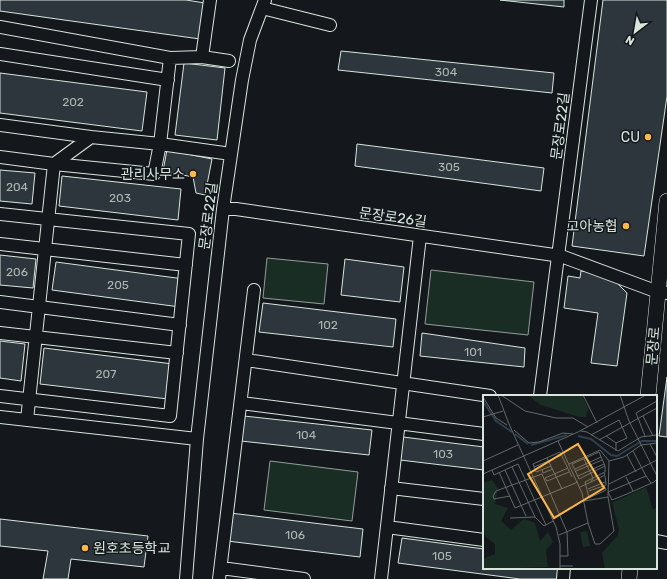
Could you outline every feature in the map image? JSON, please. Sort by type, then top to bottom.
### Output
[{"type":"street","points":[[202,57],[210,0]]},
{"type":"street","name":"문장로22길","points":[[558,256],[592,0]]},
{"type":"street","points":[[264,4],[330,25]]},
{"type":"street","name":"문장로22길","points":[[186,579],[197,439],[223,209],[242,80],[250,40],[264,4]]},
{"type":"street","points":[[0,27],[170,58],[202,57],[229,61]]},
{"type":"street","points":[[0,54],[168,80]]},
{"type":"street","points":[[0,158],[154,174],[160,144],[170,58]]},
{"type":"street","points":[[0,125],[232,154]]},
{"type":"street","points":[[27,420],[54,164],[92,137]]},
{"type":"street","name":"문장로","points":[[648,395],[662,292],[667,201]]},
{"type":"street","name":"문장로26길","points":[[223,209],[236,209],[558,256],[662,292]]},
{"type":"street","points":[[0,214],[189,234],[170,416],[0,396]]},
{"type":"street","points":[[381,579],[420,236]]},
{"type":"street","points":[[0,244],[186,265]]},
{"type":"street","points":[[540,395],[558,256]]},
{"type":"street","points":[[254,290],[220,574],[304,579]]},
{"type":"street","points":[[0,302],[180,325]]},
{"type":"street","points":[[0,333],[177,353]]},
{"type":"street","points":[[246,360],[483,395]]},
{"type":"street","points":[[241,403],[483,434]]},
{"type":"street","points":[[0,416],[197,439]]},
{"type":"street","points":[[391,488],[483,499]]},
{"type":"street","points":[[387,526],[483,540]]},
{"type":"street","points":[[657,541],[667,543]]},
{"type":"street","points":[[562,579],[564,569]]},
{"type":"street","points":[[629,579],[630,569]]},
{"type":"green space","points":[[267,258],[328,264],[324,304],[263,298]]},
{"type":"green space","points":[[431,270],[534,282],[528,335],[425,324]]},
{"type":"green space","points":[[270,461],[358,472],[352,521],[264,510]]},
{"type":"building","points":[[0,0],[186,0],[205,3],[200,39],[0,11]]},
{"type":"building","points":[[500,0],[564,0],[564,7]]},
{"type":"building","points":[[603,0],[667,0],[667,96],[644,256],[572,246]]},
{"type":"building","points":[[341,51],[554,73],[552,93],[338,70]]},
{"type":"building","points":[[184,63],[225,68],[217,140],[175,135]]},
{"type":"building","points":[[0,73],[147,92],[142,131],[0,113]]},
{"type":"building","points":[[357,144],[544,168],[541,191],[355,166]]},
{"type":"building","name":"관리사무소","points":[[167,150],[212,159],[205,195],[196,193],[193,177],[163,171]]},
{"type":"building","points":[[0,170],[35,173],[32,204],[0,201]]},
{"type":"building","points":[[62,176],[181,189],[178,220],[59,206]]},
{"type":"building","points":[[0,255],[36,259],[33,288],[0,285]]},
{"type":"building","points":[[345,259],[404,267],[400,302],[341,295]]},
{"type":"building","points":[[56,262],[184,279],[180,307],[52,290]]},
{"type":"building","points":[[581,271],[609,275],[627,293],[617,366],[591,363],[598,313],[564,308],[568,276],[580,278]]},
{"type":"building","points":[[263,303],[396,319],[393,347],[259,332]]},
{"type":"building","points":[[422,333],[525,348],[524,367],[420,356]]},
{"type":"building","points":[[0,341],[25,344],[21,381],[0,378]]},
{"type":"building","points":[[44,348],[173,364],[168,399],[40,384]]},
{"type":"building","points":[[667,377],[667,437],[659,436]]},
{"type":"building","points":[[244,416],[372,430],[369,455],[241,441]]},
{"type":"building","points":[[403,437],[483,447],[483,470],[400,460]]},
{"type":"building","points":[[230,513],[363,529],[360,557],[227,541]]},
{"type":"building","name":"원호초등학교","points":[[0,519],[148,536],[144,567],[71,559],[68,579],[43,579],[48,551],[0,546]]},
{"type":"building","points":[[402,538],[483,549],[483,569],[558,569],[557,579],[520,579],[398,563]]},
{"type":"place","name":"CU","points":[[648,137]]},
{"type":"place","name":"관리사무소","points":[[193,174]]},
{"type":"place","name":"고아농협","points":[[626,226]]},
{"type":"place","name":"원호초등학교","points":[[85,548]]}]
